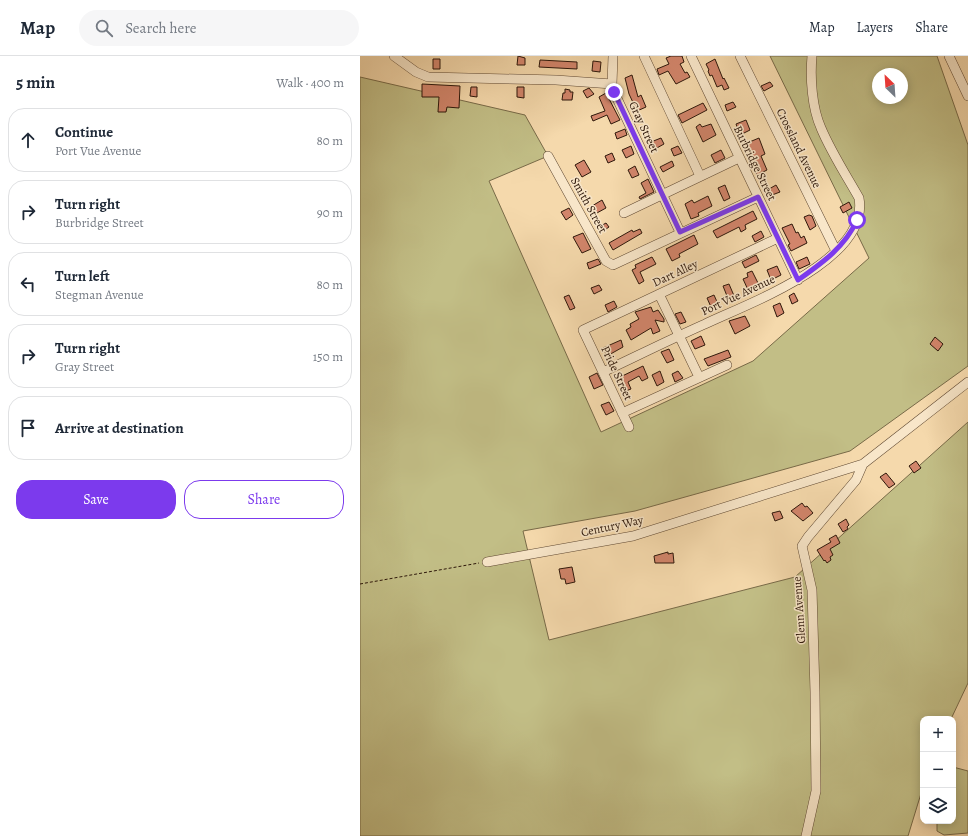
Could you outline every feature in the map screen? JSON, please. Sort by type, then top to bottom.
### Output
[{"type":"street","points":[[394,56],[416,72],[428,77],[556,80],[612,84],[613,56]]},
{"type":"street","points":[[644,56],[700,176]]},
{"type":"street","name":"Burbridge Street","points":[[691,56],[798,280]]},
{"type":"street","name":"Crossland Avenue","points":[[740,56],[836,251]]},
{"type":"street","name":"Port Vue Avenue","points":[[603,372],[798,280],[836,251],[852,232],[861,208],[859,198],[820,128],[815,108],[811,68],[812,56]]},
{"type":"street","points":[[949,56],[968,96]]},
{"type":"street","name":"Gray Street","points":[[612,84],[680,232]]},
{"type":"street","name":"Smith Street","points":[[548,156],[606,261],[610,264],[613,264],[680,232]]},
{"type":"street","points":[[624,213],[739,158]]},
{"type":"street","points":[[680,232],[758,197]]},
{"type":"street","name":"Dart Alley","points":[[583,330],[778,238]]},
{"type":"street","points":[[659,294],[699,378]]},
{"type":"street","name":"Pride Street","points":[[583,330],[629,426]]},
{"type":"street","points":[[622,413],[727,365]]},
{"type":"street","name":"Glenn Avenue","points":[[806,836],[816,791],[814,626],[812,590],[802,546],[856,480],[863,464],[968,382]]},
{"type":"street","name":"Century Way","points":[[487,562],[633,536],[863,464]]},
{"type":"path","points":[[360,584],[487,562]]},
{"type":"shaded area","points":[[770,56],[937,56],[968,145],[968,366],[850,451],[635,511],[523,531],[549,640],[795,577],[968,422],[968,683],[952,716],[920,716],[920,797],[908,836],[360,836],[360,77],[525,115],[548,156],[489,181],[601,432],[753,361],[869,258]]},
{"type":"shaded area","points":[[956,768],[968,771],[968,833],[944,835],[937,831],[937,824],[956,824]]},
{"type":"building","points":[[518,56],[525,58],[525,65],[517,65]]},
{"type":"building","points":[[671,56],[682,56],[684,62],[680,64],[685,73],[687,72],[690,77],[676,84],[668,71],[659,75],[657,69],[669,64],[666,58]]},
{"type":"building","points":[[433,59],[440,59],[440,69],[433,69]]},
{"type":"building","points":[[715,59],[723,79],[724,78],[729,88],[724,90],[722,85],[717,87],[712,75],[710,76],[708,71],[709,70],[706,64]]},
{"type":"building","points":[[540,60],[577,62],[577,69],[539,67]]},
{"type":"building","points":[[593,61],[601,62],[600,72],[592,71]]},
{"type":"building","points":[[632,75],[638,97],[641,95],[646,107],[637,111],[629,94],[625,78]]},
{"type":"building","points":[[770,82],[773,86],[764,91],[761,86]]},
{"type":"building","points":[[422,84],[460,86],[459,108],[447,107],[446,112],[438,112],[439,97],[422,97]]},
{"type":"building","points":[[471,87],[477,87],[477,97],[470,96]]},
{"type":"building","points":[[517,87],[524,87],[524,98],[517,97]]},
{"type":"building","points":[[589,88],[594,94],[587,98],[583,91]]},
{"type":"building","points":[[565,89],[573,92],[572,100],[562,100]]},
{"type":"building","points":[[606,93],[620,120],[611,124],[607,115],[593,121],[591,116],[605,111],[599,97]]},
{"type":"building","points":[[733,102],[736,107],[727,111],[725,105]]},
{"type":"building","points":[[703,103],[707,110],[682,123],[678,115]]},
{"type":"building","points":[[746,120],[750,130],[740,135],[736,124]]},
{"type":"building","points":[[700,124],[702,127],[711,124],[716,135],[703,142],[696,127]]},
{"type":"building","points":[[625,129],[627,135],[617,139],[615,133]]},
{"type":"building","points":[[661,138],[664,144],[655,149],[651,142]]},
{"type":"building","points":[[759,138],[765,154],[761,156],[767,170],[757,175],[747,154],[751,152],[747,143]]},
{"type":"building","points":[[631,146],[634,154],[626,158],[622,150]]},
{"type":"building","points":[[678,146],[682,153],[674,156],[671,149]]},
{"type":"building","points":[[721,150],[725,158],[715,163],[711,155]]},
{"type":"building","points":[[612,153],[615,160],[608,163],[605,156]]},
{"type":"building","points":[[584,160],[591,172],[582,177],[575,165]]},
{"type":"building","points":[[672,161],[674,166],[663,172],[660,167]]},
{"type":"building","points":[[635,166],[639,175],[632,178],[628,170]]},
{"type":"building","points":[[648,179],[654,192],[640,199],[639,197],[646,193],[641,183]]},
{"type":"building","points":[[725,185],[730,198],[724,201],[718,188]]},
{"type":"building","points":[[776,185],[780,192],[772,195],[769,189]]},
{"type":"building","points":[[708,196],[712,206],[698,213],[699,216],[691,219],[685,204],[692,200],[694,203]]},
{"type":"building","points":[[602,200],[606,208],[595,214],[592,206]]},
{"type":"building","points":[[849,202],[852,208],[843,213],[840,207]]},
{"type":"building","points":[[569,208],[573,215],[566,220],[561,212]]},
{"type":"building","points":[[753,211],[757,219],[745,225],[746,229],[741,232],[739,227],[717,238],[713,231]]},
{"type":"building","points":[[809,215],[812,216],[816,226],[810,230],[804,217]]},
{"type":"building","points":[[606,223],[609,227],[600,233],[597,228]]},
{"type":"building","points":[[792,224],[796,233],[798,232],[801,238],[804,236],[807,243],[791,251],[788,245],[790,244],[782,228]]},
{"type":"building","points":[[640,229],[642,233],[613,250],[609,243],[632,230],[633,232]]},
{"type":"building","points":[[761,231],[764,237],[755,242],[752,236]]},
{"type":"building","points":[[583,233],[591,249],[582,253],[573,237]]},
{"type":"building","points":[[694,235],[698,244],[679,254],[680,257],[672,261],[666,249]]},
{"type":"building","points":[[756,255],[759,261],[745,268],[742,262]]},
{"type":"building","points":[[652,257],[656,264],[640,272],[644,281],[639,284],[632,270],[636,268],[635,265]]},
{"type":"building","points":[[807,257],[810,264],[799,269],[796,262]]},
{"type":"building","points":[[598,259],[601,264],[589,269],[587,263]]},
{"type":"building","points":[[777,266],[781,275],[771,280],[767,270]]},
{"type":"building","points":[[752,271],[760,287],[749,292],[743,279],[748,277],[747,273]]},
{"type":"building","points":[[729,284],[735,298],[729,301],[723,286]]},
{"type":"building","points":[[599,285],[602,290],[594,294],[591,288]]},
{"type":"building","points":[[794,293],[798,301],[792,304],[789,296]]},
{"type":"building","points":[[569,295],[575,308],[570,310],[564,297]]},
{"type":"building","points":[[714,295],[718,304],[711,307],[707,298]]},
{"type":"building","points":[[614,301],[617,307],[608,312],[605,305]]},
{"type":"building","points":[[780,303],[784,313],[777,317],[773,306]]},
{"type":"building","points":[[651,307],[653,312],[658,310],[664,319],[664,322],[655,320],[660,331],[653,334],[651,328],[631,340],[626,330],[631,327],[630,324],[639,319],[635,312]]},
{"type":"building","points":[[681,312],[686,322],[680,324],[675,314]]},
{"type":"building","points":[[745,316],[750,326],[735,334],[729,321]]},
{"type":"building","points":[[701,336],[705,345],[695,349],[691,341]]},
{"type":"building","points":[[935,337],[943,344],[938,351],[930,344]]},
{"type":"building","points":[[621,340],[623,347],[607,356],[603,348]]},
{"type":"building","points":[[669,349],[674,360],[667,363],[661,352]]},
{"type":"building","points":[[728,350],[731,357],[708,366],[704,359]]},
{"type":"building","points":[[643,366],[648,378],[642,381],[639,376],[628,382],[631,389],[623,392],[616,379]]},
{"type":"building","points":[[660,371],[664,382],[657,386],[652,375]]},
{"type":"building","points":[[678,371],[683,378],[675,382],[672,374]]},
{"type":"building","points":[[597,373],[603,385],[594,389],[589,377]]},
{"type":"building","points":[[609,402],[614,411],[606,415],[601,405]]},
{"type":"building","points":[[916,461],[921,468],[914,473],[909,466]]},
{"type":"building","points":[[886,473],[895,484],[889,488],[880,477]]},
{"type":"building","points":[[802,503],[813,513],[803,521],[791,511]]},
{"type":"building","points":[[780,511],[783,518],[775,521],[772,513]]},
{"type":"building","points":[[846,519],[849,525],[847,527],[848,529],[843,532],[838,524]]},
{"type":"building","points":[[836,535],[840,543],[830,549],[833,555],[830,557],[831,560],[827,563],[817,550],[831,542],[829,539]]},
{"type":"building","points":[[668,552],[668,554],[673,553],[674,563],[655,563],[654,556]]},
{"type":"building","points":[[572,567],[575,582],[566,584],[565,579],[561,579],[559,569]]},
{"type":"route","points":[[614,92],[680,232],[758,197],[798,280],[824,262],[836,251],[852,232],[857,220]]}]
